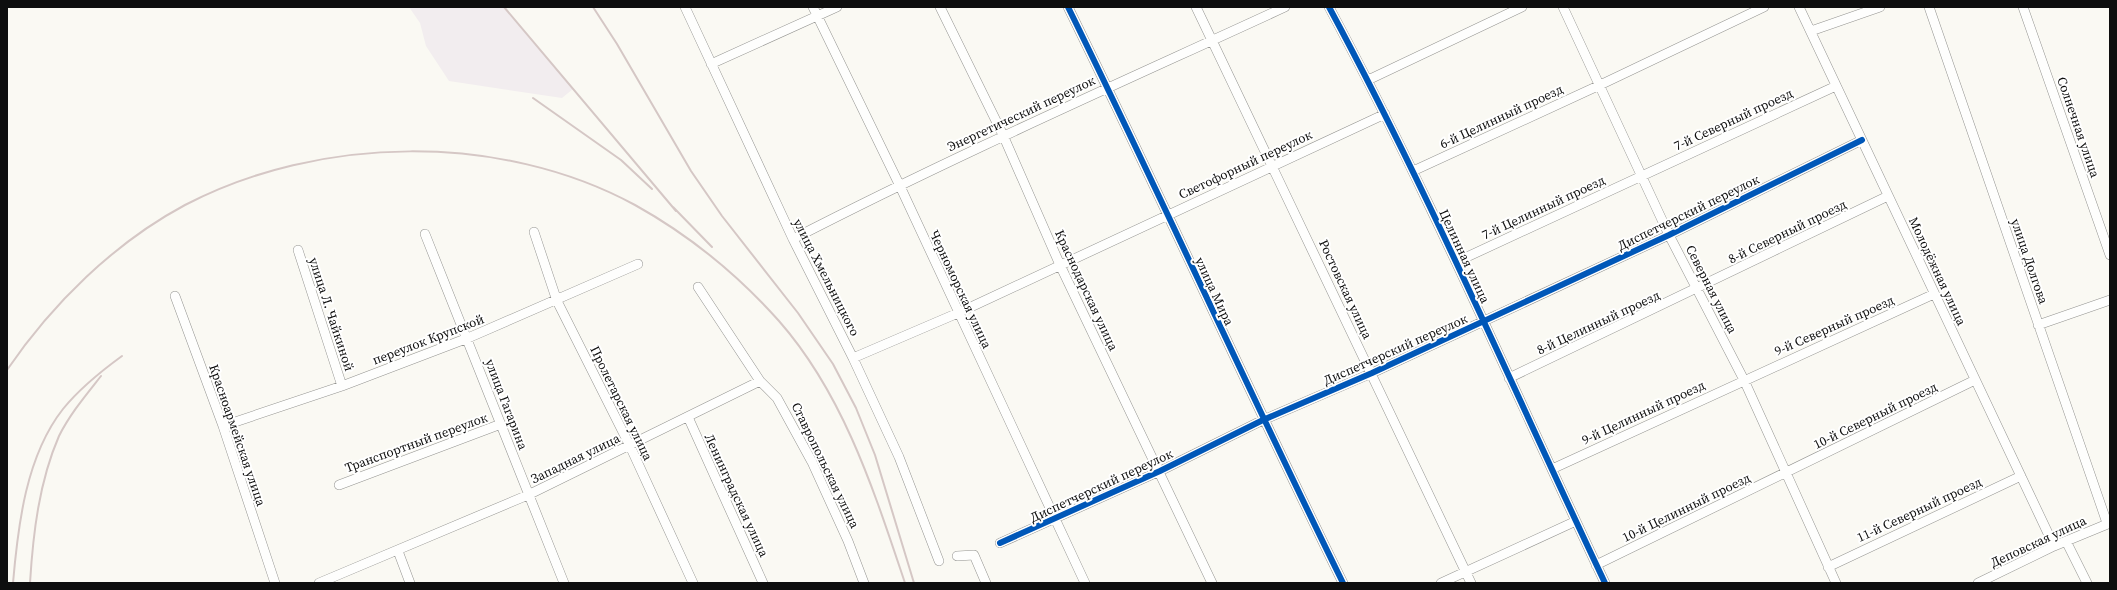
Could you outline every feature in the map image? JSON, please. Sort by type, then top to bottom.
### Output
[{"type":"street","name":"улица Хмельницкого","points":[[685,7],[793,239],[854,358],[899,457],[939,561]]},
{"type":"street","name":"Черноморская улица","points":[[813,7],[899,184],[1085,583]]},
{"type":"street","points":[[712,64],[837,7]]},
{"type":"street","name":"Краснодарская улица","points":[[940,7],[1003,135],[1060,266],[1160,471],[1212,583]]},
{"type":"street","name":"улица Мира","points":[[1068,7],[1168,214],[1263,420],[1343,583]]},
{"type":"street","name":"Ростовская улица","points":[[1196,7],[1471,583]]},
{"type":"street","name":"Энергетический переулок","points":[[793,239],[899,184],[1285,7]]},
{"type":"street","name":"Целинная улица","points":[[1329,7],[1385,114],[1456,262],[1604,583]]},
{"type":"street","points":[[1368,80],[1522,7]]},
{"type":"street","name":"Северная улица","points":[[1563,7],[1669,235],[1744,380],[1836,583]]},
{"type":"street","name":"6-й Целинный проезд","points":[[1412,171],[1600,85],[1764,7]]},
{"type":"street","name":"Молодёжная улица","points":[[1799,7],[2054,546]]},
{"type":"street","points":[[1810,31],[1880,7]]},
{"type":"street","name":"улица Долгова","points":[[1929,7],[2038,325],[2109,523]]},
{"type":"street","name":"Солнечная улица","points":[[2023,7],[2110,255]]},
{"type":"street","name":"7-й Северный проезд","points":[[1642,176],[1836,86]]},
{"type":"street","name":"Светофорный переулок","points":[[854,358],[958,313],[1385,114]]},
{"type":"street","name":"Диспетчерский переулок","points":[[1000,543],[1160,471],[1263,420],[1372,373],[1669,235],[1862,140]]},
{"type":"street","name":"7-й Целинный проезд","points":[[1456,262],[1642,176]]},
{"type":"street","name":"8-й Северный проезд","points":[[1698,289],[1888,196]]},
{"type":"street","name":"Пролетарская улица","points":[[534,232],[557,301],[630,446],[693,583]]},
{"type":"street","name":"улица Гагарина","points":[[425,234],[468,338],[528,495],[564,583]]},
{"type":"street","name":"улица Л. Чайкиной","points":[[298,250],[342,386]]},
{"type":"street","name":"переулок Крупской","points":[[222,426],[342,386],[468,338],[557,301],[638,264]]},
{"type":"street","name":"Ставропольская улица","points":[[698,287],[760,381],[777,398],[812,462],[848,540],[864,583]]},
{"type":"street","name":"8-й Целинный проезд","points":[[1509,378],[1698,289]]},
{"type":"street","name":"9-й Северный проезд","points":[[1744,380],[1934,294]]},
{"type":"street","name":"Красноармейская улица","points":[[175,296],[222,426],[275,583]]},
{"type":"street","points":[[2038,325],[2110,300]]},
{"type":"street","name":"9-й Целинный проезд","points":[[1552,468],[1744,380]]},
{"type":"street","name":"10-й Северный проезд","points":[[1787,472],[1976,380]]},
{"type":"street","name":"Западная улица","points":[[319,583],[528,495],[760,381]]},
{"type":"street","name":"Ленинградская улица","points":[[688,417],[763,583]]},
{"type":"street","name":"Транспортный переулок","points":[[339,485],[501,424]]},
{"type":"street","name":"10-й Целинный проезд","points":[[1596,565],[1787,472]]},
{"type":"street","name":"11-й Северный проезд","points":[[1828,566],[2021,476]]},
{"type":"street","points":[[1440,583],[1576,522]]},
{"type":"street","name":"Деповская улица","points":[[1978,583],[2054,546],[2109,523]]},
{"type":"street","points":[[2066,541],[2087,583]]},
{"type":"street","points":[[398,551],[410,583]]},
{"type":"street","points":[[957,556],[974,555],[986,583]]},
{"type":"shaded area","points":[[409,7],[503,7],[573,89],[562,98],[449,81],[426,46],[420,23]]},
{"type":"railway","points":[[504,7],[676,211]]},
{"type":"railway","points":[[593,7],[617,44],[691,171],[722,216],[798,313],[833,364],[856,408],[875,455],[914,583]]},
{"type":"railway","points":[[533,98],[621,160],[652,189]]},
{"type":"railway","points":[[7,370],[64,299],[109,257],[159,220],[185,205],[237,182],[293,165],[351,155],[410,151],[469,154],[527,164],[583,181],[635,205],[675,229],[730,272],[779,321],[802,350],[822,380],[855,445],[869,479],[905,583]]},
{"type":"railway","points":[[673,207],[712,247]]},
{"type":"railway","points":[[13,583],[21,515],[32,469],[40,448],[50,428],[63,409],[76,394],[122,356]]},
{"type":"railway","points":[[30,583],[35,527],[46,471],[59,436],[68,420],[101,376]]},
{"type":"cycle path","points":[[1068,7],[1343,583]]},
{"type":"cycle path","points":[[1329,7],[1437,221],[1605,583]]},
{"type":"cycle path","points":[[1000,543],[1160,471],[1263,420],[1372,373],[1669,235],[1862,140]]}]
